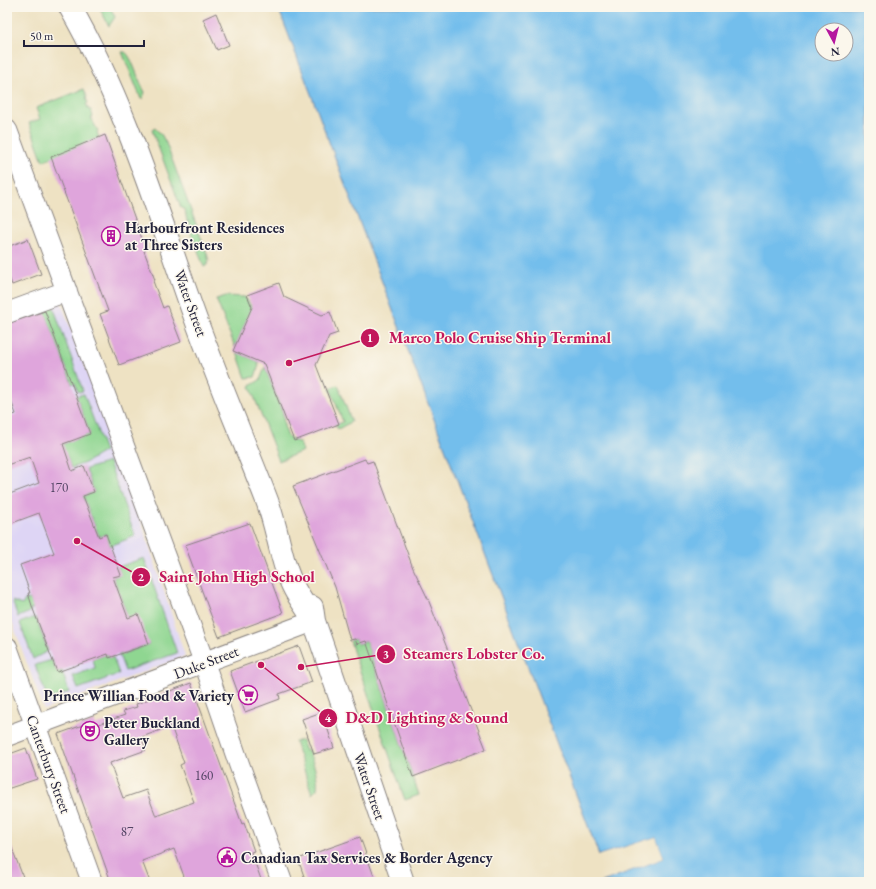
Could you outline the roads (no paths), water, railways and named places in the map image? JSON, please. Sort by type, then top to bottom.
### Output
[{"type":"main road","name":"Water Street","points":[[70,7],[91,44],[107,78],[142,163],[192,308],[272,512],[295,555],[308,585],[314,621],[403,882]]},
{"type":"street","points":[[7,130],[204,662],[282,882]]},
{"type":"street","points":[[7,313],[67,291]]},
{"type":"street","name":"Duke Street","points":[[7,736],[314,621]]},
{"type":"street","name":"Canterbury Street","points":[[7,646],[92,882]]},
{"type":"water","points":[[278,7],[869,7],[869,882],[602,882],[664,858],[656,837],[599,855]]},
{"type":"place","name":"Harbourfront Residences at Three Sisters","points":[[111,236]]},
{"type":"place","name":"Marco Polo Cruise Ship Terminal","points":[[289,363]]},
{"type":"place","name":"Saint John High School","points":[[77,541]]},
{"type":"place","name":"D&D Lighting & Sound","points":[[261,665]]},
{"type":"place","name":"Steamers Lobster Co.","points":[[301,667]]},
{"type":"place","name":"Prince Willian Food & Variety","points":[[248,695]]},
{"type":"place","name":"Peter Buckland Gallery","points":[[90,731]]},
{"type":"place","name":"Canadian Tax Services & Border Agency","points":[[227,857]]}]
